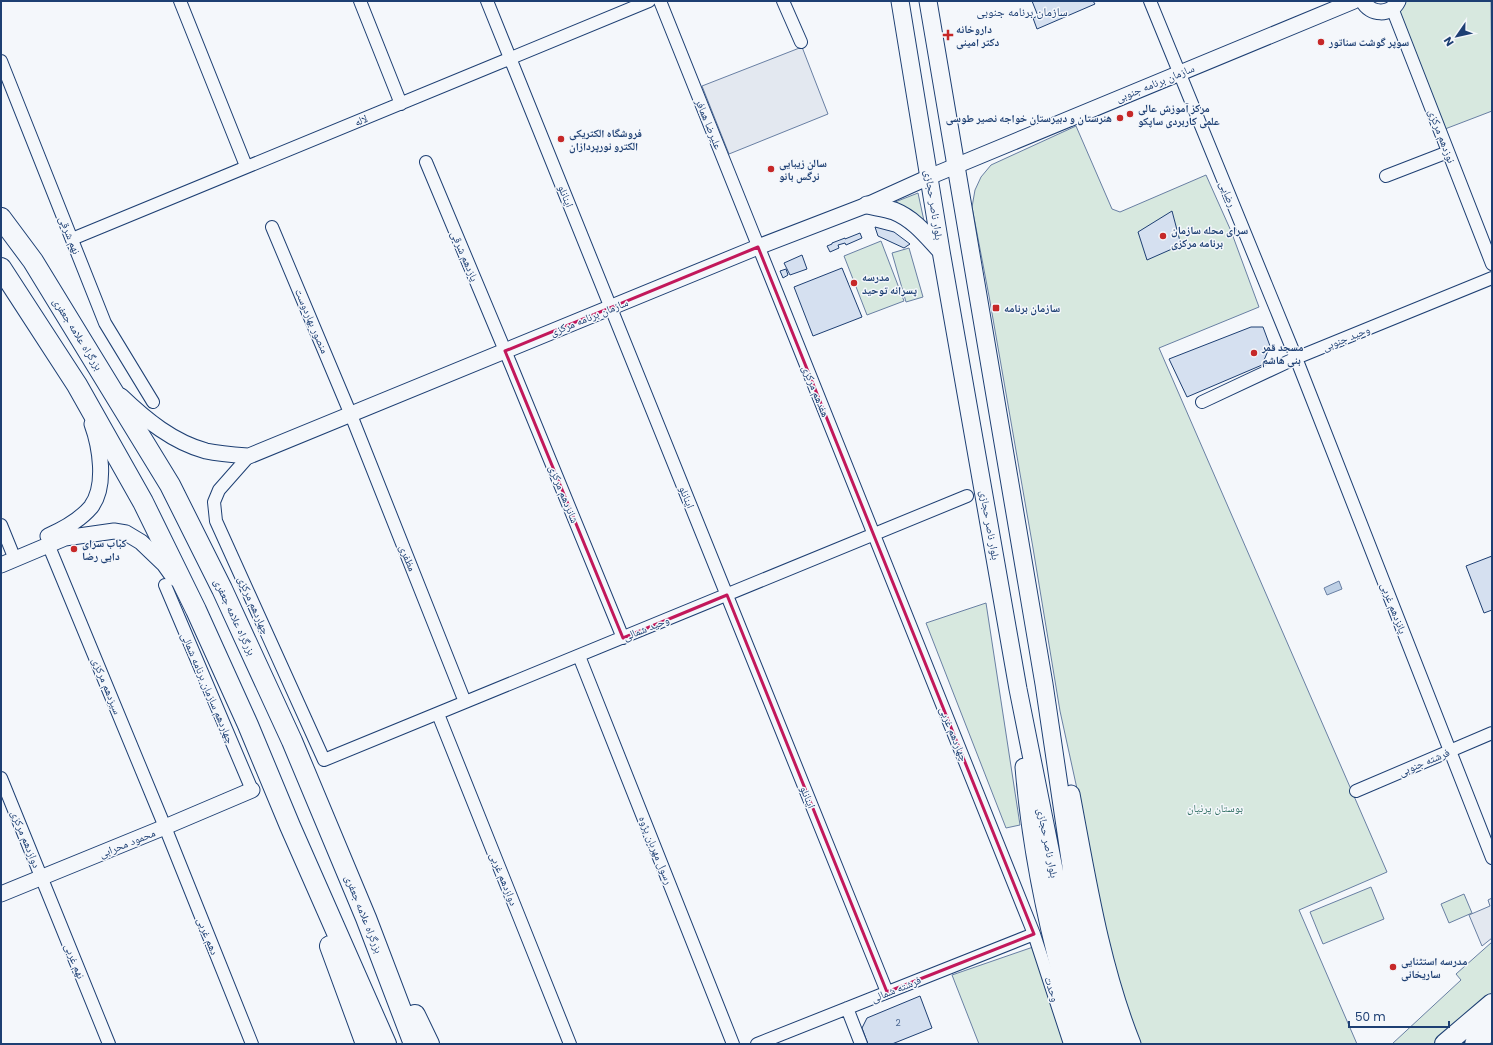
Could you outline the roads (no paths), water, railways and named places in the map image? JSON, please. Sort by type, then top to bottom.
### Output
[{"type":"highway","name":"بزرگراه علامه جعفری","points":[[1,218],[33,261],[170,485],[222,588],[292,741],[366,918],[414,1044]]},
{"type":"highway","points":[[1,268],[77,385],[143,502],[196,610],[248,725],[290,826],[386,1044]]},
{"type":"highway","points":[[290,826],[334,956],[366,1044]]},
{"type":"highway","points":[[366,918],[429,1044]]},
{"type":"highway","points":[[1445,1044],[1492,1004]]},
{"type":"highway","points":[[1475,1044],[1492,1027]]},
{"type":"main road","name":"بلوار ناصر حجازی","points":[[900,1],[941,251],[1018,689],[1073,964],[1098,1044]]},
{"type":"main road","name":"بلوار ناصر حجازی","points":[[928,1],[1044,684],[1072,873],[1088,962],[1115,1044]]},
{"type":"main road","points":[[867,205],[893,211],[904,216],[916,224],[941,251]]},
{"type":"main road","points":[[1044,684],[1068,775],[1091,903],[1104,957],[1113,992],[1132,1044]]},
{"type":"main road","points":[[1018,689],[1026,798],[1036,857],[1051,936],[1081,1044]]},
{"type":"street","points":[[180,1],[246,166]]},
{"type":"street","points":[[360,1],[401,104]]},
{"type":"street","name":"اینانلو","points":[[487,1],[887,992]]},
{"type":"street","name":"لاله","points":[[72,239],[246,166],[401,104],[650,1]]},
{"type":"street","name":"علیرضا همافر","points":[[660,1],[758,247]]},
{"type":"street","points":[[784,1],[801,42]]},
{"type":"street","name":"رضایی","points":[[1150,1],[1296,358]]},
{"type":"street","name":"سازمان برنامه جنوبی","points":[[929,177],[1354,1]]},
{"type":"street","points":[[1363,1],[1368,8],[1374,11],[1386,11],[1395,5]]},
{"type":"street","name":"نوزدهم مرکزی","points":[[1395,5],[1448,152],[1492,264]]},
{"type":"street","name":"نهم شرقی","points":[[1,61],[105,323],[152,402]]},
{"type":"street","points":[[1386,176],[1448,152]]},
{"type":"street","name":"یازدهم شرقی","points":[[426,162],[505,351]]},
{"type":"street","name":"سازمان برنامه مرکزی","points":[[250,456],[758,247],[867,205],[929,177]]},
{"type":"street","name":"منصور بهاردوست","points":[[272,227],[351,415]]},
{"type":"street","name":"هفدهم مرکزی","points":[[758,247],[874,534]]},
{"type":"street","name":"وحید جنوبی","points":[[1202,402],[1296,358],[1492,278]]},
{"type":"street","name":"شانزدهم مرکزی","points":[[505,351],[623,638]]},
{"type":"street","name":"پانزدهم غربی","points":[[1296,358],[1492,858]]},
{"type":"street","points":[[1,525],[6,554],[61,530],[75,521],[92,506],[98,491],[101,467],[98,440],[77,385]]},
{"type":"street","points":[[110,385],[138,412],[159,429],[177,440],[208,451],[250,456]]},
{"type":"street","name":"مظفری","points":[[351,415],[465,702]]},
{"type":"street","name":"چهاردهم مرکزی","points":[[250,456],[219,490],[214,502],[216,521],[324,760]]},
{"type":"street","name":"وحید شمالی","points":[[324,760],[967,496]]},
{"type":"street","points":[[1,565],[65,538],[114,531],[126,533],[141,542],[164,564],[196,610]]},
{"type":"street","name":"چهاردهم غربی","points":[[874,534],[1034,934]]},
{"type":"street","name":"سیزدهم مرکزی","points":[[48,544],[165,827]]},
{"type":"street","name":"چهاردهم سازمان برنامه شمالی","points":[[165,585],[252,790]]},
{"type":"street","name":"رسول مهربان پژوه","points":[[579,656],[733,1044]]},
{"type":"street","name":"دوازدهم غربی","points":[[438,714],[570,1044]]},
{"type":"street","name":"فرشته جنوبی","points":[[1356,791],[1492,733]]},
{"type":"street","name":"دوازدهم مرکزی","points":[[1,778],[41,877]]},
{"type":"street","name":"محمود محرابی","points":[[1,894],[252,790]]},
{"type":"street","name":"دهم غربی","points":[[165,827],[252,1044]]},
{"type":"street","name":"نهم غربی","points":[[41,877],[109,1044]]},
{"type":"street","name":"فرشته شمالی","points":[[757,1044],[1034,934]]},
{"type":"street","name":"وحدت","points":[[1034,934],[1070,1044]]},
{"type":"street","points":[[847,1008],[861,1044]]},
{"type":"water","points":[[1339,581],[1342,589],[1327,595],[1324,588]]},
{"type":"place","name":"داروخانه دکتر امینی","points":[[948,35]]},
{"type":"place","name":"سوپر گوشت سناتور","points":[[1321,42]]},
{"type":"place","name":"مرکز آموزش عالی علمی کاربردی ساپکو","points":[[1130,114]]},
{"type":"place","name":"هنرستان و دبیرستان خواجه نصیر طوسی","points":[[1120,118]]},
{"type":"place","name":"فروشگاه الکتریکی الکترو نورپردازان","points":[[561,139]]},
{"type":"place","name":"سالن زیبایی نرگس بانو","points":[[771,169]]},
{"type":"place","name":"سرای محله سازمان برنامه مرکزی","points":[[1163,236]]},
{"type":"place","name":"مدرسه پسرانه توحید","points":[[854,283]]},
{"type":"place","name":"سازمان برنامه","points":[[996,308]]},
{"type":"place","name":"مسجد قمر بنی هاشم","points":[[1254,353]]},
{"type":"place","name":"کباب سرای دایی رضا","points":[[74,549]]},
{"type":"place","name":"مدرسه استثنایی ساریخانی","points":[[1393,967]]},
{"type":"district","name":"سازمان برنامه جنوبی","points":[[1022,12]]},
{"type":"park label","name":"بوستان پرنیان","points":[[1215,808]]}]
